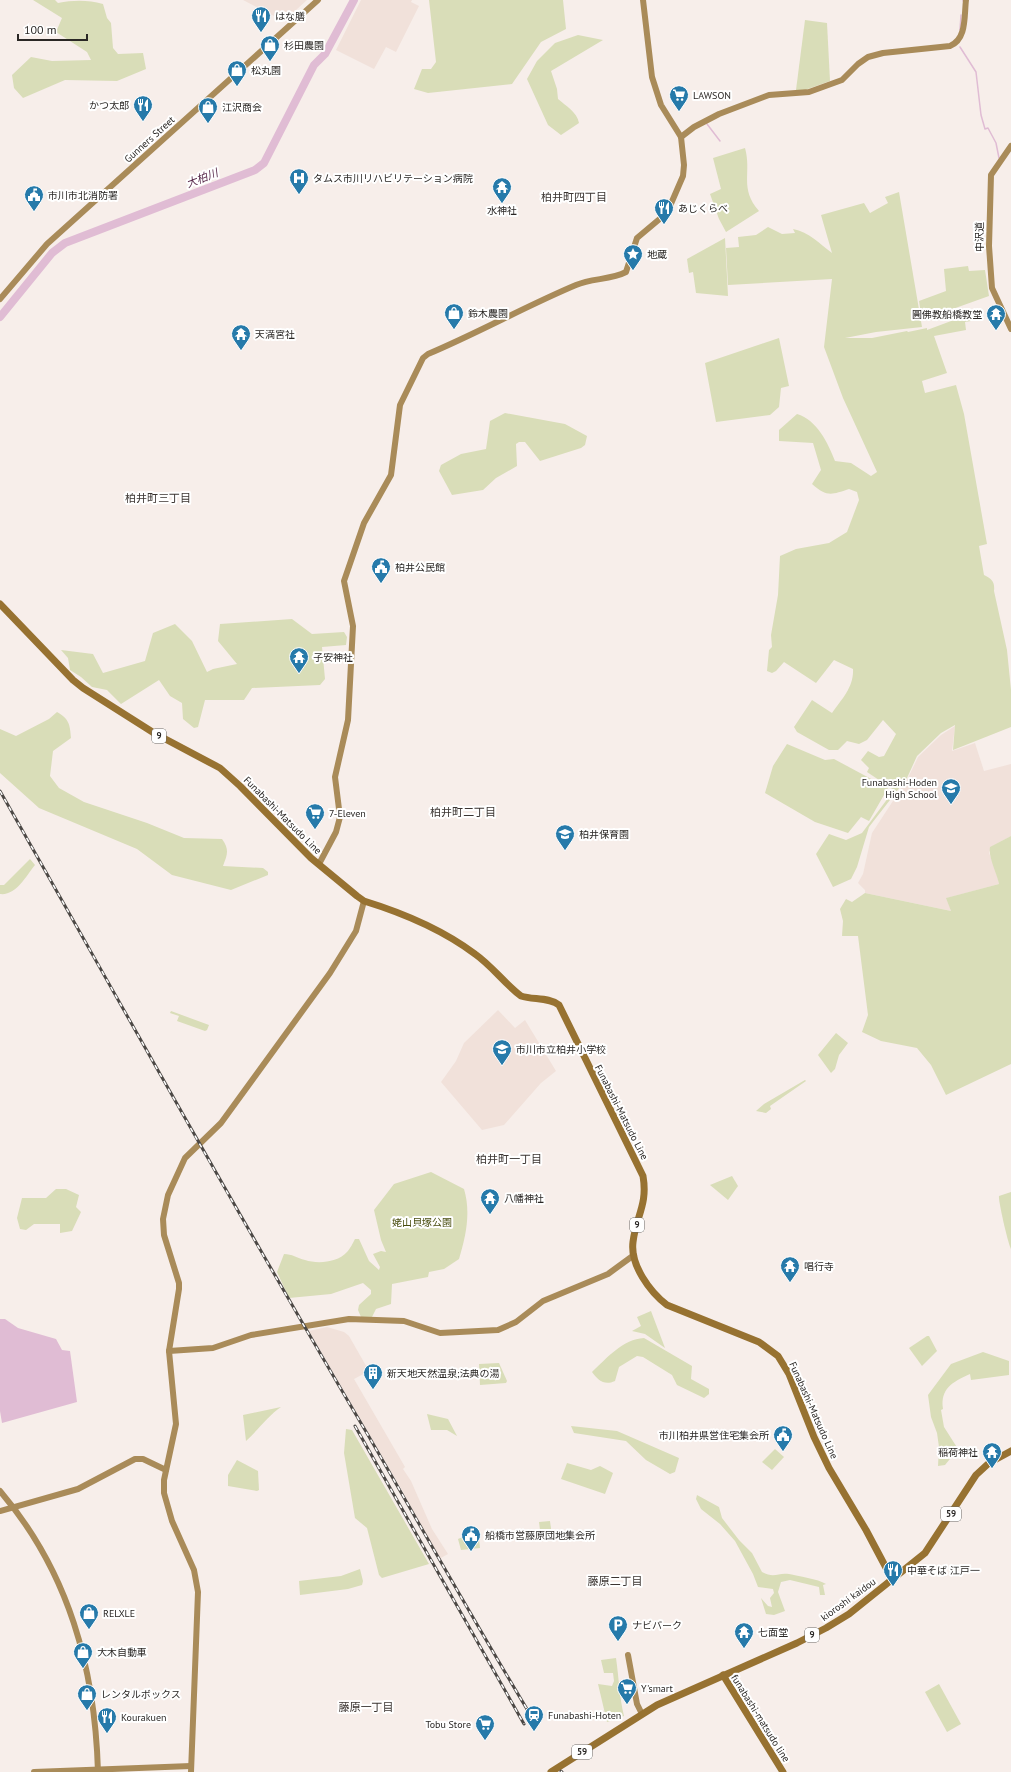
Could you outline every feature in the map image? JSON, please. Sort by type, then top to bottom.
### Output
[{"type":"main road","name":"Funabashi-Matsudo Line","points":[[0,604],[73,680],[83,688],[154,733],[211,762],[225,772],[294,842],[318,864],[364,901],[414,919],[463,946],[482,959],[521,996],[553,1001],[559,1005],[643,1176],[644,1201],[633,1238],[634,1255],[644,1280],[659,1298],[668,1305],[759,1342],[778,1356],[790,1374],[814,1437],[829,1468],[866,1530],[892,1579]]},
{"type":"main road","name":"kioroshi kaidou","points":[[551,1772],[642,1714],[826,1628],[849,1614],[925,1553],[980,1471],[989,1462],[1011,1451]]},
{"type":"main road","name":"funabashi-matsudo line","points":[[723,1676],[783,1772]]},
{"type":"street","name":"Gunners Street","points":[[0,299],[47,244],[318,0]]},
{"type":"street","points":[[318,864],[336,832],[340,817],[335,777],[348,720],[353,626],[344,581],[364,522],[391,475],[398,416],[403,396],[423,358],[428,354],[581,283],[626,272],[637,238],[662,217],[670,206],[683,176],[684,164],[681,137],[661,105],[652,77],[643,0]]},
{"type":"street","points":[[681,137],[694,127],[719,114],[769,95],[809,92],[842,80],[858,64],[868,57],[917,49],[950,46],[959,41],[962,31],[966,0]]},
{"type":"street","name":"中沢道","points":[[1011,146],[992,172],[989,192],[989,246],[992,288],[1011,328]]},
{"type":"street","points":[[34,1772],[191,1769],[198,1592],[194,1570],[172,1521],[165,1501],[164,1487],[166,1470],[176,1424],[169,1351],[179,1282],[165,1242],[163,1219],[168,1195],[176,1175],[191,1151],[221,1123],[330,973],[356,931],[364,901]]},
{"type":"street","points":[[169,1351],[213,1348],[251,1335],[350,1319],[404,1321],[440,1333],[498,1330],[516,1322],[543,1301],[616,1269],[634,1255]]},
{"type":"street","points":[[0,1511],[12,1506],[78,1489],[135,1459],[143,1459],[166,1470]]},
{"type":"street","points":[[0,1492],[12,1506],[38,1545],[60,1585],[79,1638],[91,1688],[98,1771]]},
{"type":"street","points":[[628,1655],[637,1704],[642,1714]]},
{"type":"shaded area","points":[[243,0],[307,0],[284,21]]},
{"type":"shaded area","points":[[361,0],[412,0],[411,2],[419,6],[396,52],[386,47],[374,69],[336,50]]},
{"type":"shaded area","name":"Funabashi-Hoden High School","points":[[955,726],[952,751],[975,743],[984,771],[1011,764],[1011,836],[991,847],[989,853],[995,867],[999,884],[947,898],[951,911],[865,893],[865,890],[858,883],[863,874],[872,833],[908,778],[918,757],[941,735]]},
{"type":"shaded area","name":"市川市立柏井小学校","points":[[498,1010],[515,1028],[525,1020],[556,1071],[541,1083],[504,1125],[482,1130],[441,1082],[456,1061],[464,1043]]},
{"type":"shaded area","points":[[0,1319],[5,1319],[18,1328],[56,1339],[62,1350],[70,1351],[77,1402],[2,1423],[0,1411]]},
{"type":"shaded area","points":[[327,1327],[344,1332],[349,1336],[369,1371],[354,1379],[405,1467],[403,1469],[411,1481],[432,1529],[448,1554],[439,1559],[402,1490],[309,1331]]},
{"type":"green space","points":[[33,0],[55,0],[58,3],[86,1],[103,4],[107,18],[111,23],[113,48],[118,54],[143,53],[146,69],[117,81],[65,80],[23,98],[14,88],[12,75],[31,57],[52,61],[91,60],[87,52],[56,32],[62,18]]},
{"type":"green space","points":[[429,0],[563,0],[566,29],[541,42],[512,84],[428,93],[414,89],[422,69],[431,69],[436,62]]},
{"type":"green space","points":[[805,20],[827,23],[830,81],[805,90],[796,90]]},
{"type":"green space","points":[[578,35],[603,40],[551,71],[557,89],[558,99],[574,112],[579,123],[561,135],[548,125],[527,79],[537,61],[555,43]]},
{"type":"green space","points":[[745,148],[747,157],[747,180],[749,195],[759,211],[726,232],[719,219],[710,194],[721,189],[713,158]]},
{"type":"green space","points":[[899,192],[922,327],[876,332],[845,338],[872,338],[927,328],[927,330],[970,314],[971,321],[965,322],[966,330],[934,336],[947,373],[922,381],[925,393],[956,385],[964,414],[987,544],[979,546],[984,575],[991,579],[994,585],[1007,650],[1011,690],[1011,727],[953,750],[955,725],[941,733],[917,756],[907,778],[869,827],[857,867],[851,879],[833,887],[816,854],[829,834],[846,840],[862,833],[894,790],[867,772],[869,768],[861,760],[868,751],[879,757],[884,756],[896,734],[883,720],[867,740],[859,744],[847,741],[838,750],[829,750],[797,732],[794,727],[812,700],[832,713],[852,682],[853,669],[834,660],[816,683],[784,662],[776,671],[772,673],[767,671],[769,650],[772,647],[771,635],[778,595],[780,556],[796,549],[829,543],[847,532],[859,500],[857,492],[849,489],[838,493],[829,494],[812,484],[821,470],[813,443],[779,441],[779,430],[797,414],[804,417],[821,433],[835,461],[851,463],[871,476],[877,472],[843,398],[824,347],[832,279],[728,285],[726,248],[739,247],[738,237],[756,235],[768,227],[782,234],[795,233],[793,229],[804,233],[832,253],[821,215],[864,203],[870,213],[888,203],[885,197]]},
{"type":"green space","points":[[725,238],[728,296],[696,293],[693,272],[689,273],[687,259]]},
{"type":"green space","points":[[968,266],[969,271],[985,270],[989,296],[922,320],[919,301],[946,291],[944,269]]},
{"type":"green space","points":[[779,338],[789,386],[781,388],[779,407],[770,415],[716,422],[705,363]]},
{"type":"green space","points":[[505,413],[565,424],[587,436],[585,445],[581,448],[540,461],[525,442],[519,442],[516,444],[517,466],[496,478],[483,490],[452,495],[439,471],[441,465],[461,454],[486,449],[490,421]]},
{"type":"green space","points":[[292,619],[312,634],[344,632],[347,637],[346,645],[322,647],[325,679],[320,685],[252,688],[244,700],[205,700],[198,727],[194,728],[183,719],[182,703],[170,696],[159,680],[121,704],[107,690],[92,687],[70,670],[68,658],[61,650],[93,654],[103,673],[145,661],[153,633],[175,624],[192,641],[207,672],[213,669],[237,664],[218,641],[220,624]]},
{"type":"green space","points":[[57,712],[68,722],[71,738],[53,751],[50,776],[59,788],[84,802],[147,823],[184,838],[222,839],[227,849],[226,859],[223,866],[263,868],[268,872],[268,875],[231,890],[172,875],[137,849],[39,808],[0,773],[0,729],[16,736],[49,719]]},
{"type":"green space","points":[[787,744],[825,760],[834,759],[888,788],[869,821],[861,817],[848,833],[815,822],[765,793],[773,766]]},
{"type":"green space","points":[[1011,836],[1011,1064],[946,1095],[931,1065],[917,1048],[881,1041],[862,1032],[868,1015],[858,936],[842,936],[843,921],[840,909],[846,899],[852,902],[865,893],[951,911],[946,898],[999,884],[990,855],[990,847]]},
{"type":"green space","points":[[30,859],[35,865],[16,889],[6,894],[0,894],[0,885],[4,885]]},
{"type":"green space","points":[[171,1011],[209,1025],[207,1030],[205,1031],[177,1021],[179,1016],[170,1013]]},
{"type":"green space","points":[[836,1033],[848,1043],[839,1055],[835,1069],[831,1073],[818,1055]]},
{"type":"green space","points":[[805,1080],[806,1081],[770,1106],[771,1109],[766,1113],[756,1111],[764,1104]]},
{"type":"green space","name":"姥山貝塚公園","points":[[431,1172],[464,1189],[467,1206],[467,1224],[459,1259],[444,1269],[429,1272],[428,1277],[392,1284],[391,1304],[376,1309],[372,1317],[361,1317],[358,1310],[359,1305],[371,1294],[371,1290],[363,1283],[331,1294],[289,1298],[277,1272],[284,1254],[315,1262],[327,1262],[343,1256],[355,1239],[359,1239],[369,1261],[379,1270],[380,1267],[373,1254],[381,1251],[386,1252],[381,1240],[374,1210],[394,1184]]},
{"type":"green space","points":[[732,1176],[738,1186],[728,1200],[710,1185]]},
{"type":"green space","points":[[56,1189],[66,1189],[79,1195],[76,1207],[81,1212],[72,1231],[60,1233],[60,1224],[34,1224],[26,1230],[20,1229],[17,1218],[22,1198],[46,1198]]},
{"type":"green space","points":[[1011,1192],[1011,1249],[999,1196]]},
{"type":"green space","points":[[651,1311],[665,1348],[645,1334],[632,1331],[641,1326],[637,1317]]},
{"type":"green space","points":[[929,1336],[937,1351],[922,1366],[909,1348]]},
{"type":"green space","points":[[644,1338],[692,1366],[691,1379],[709,1389],[709,1394],[704,1398],[677,1385],[672,1375],[643,1357],[637,1356],[619,1367],[615,1381],[608,1383],[604,1382],[592,1372],[622,1346],[636,1339]]},
{"type":"green space","points":[[983,1352],[1009,1361],[1009,1375],[971,1380],[970,1374],[953,1383],[945,1391],[943,1396],[943,1409],[941,1410],[944,1427],[958,1449],[945,1465],[938,1466],[939,1447],[937,1433],[931,1417],[928,1395],[951,1364]]},
{"type":"green space","points":[[499,1363],[507,1381],[506,1383],[480,1385],[479,1364]]},
{"type":"green space","points":[[281,1407],[272,1414],[246,1441],[243,1415]]},
{"type":"green space","points":[[427,1414],[448,1419],[457,1436],[447,1430],[431,1430]]},
{"type":"green space","points":[[571,1426],[617,1431],[679,1458],[675,1472],[670,1474],[646,1460],[626,1441],[574,1433]]},
{"type":"green space","points":[[346,1429],[352,1430],[429,1564],[382,1578],[379,1575],[367,1528],[355,1518],[344,1453]]},
{"type":"green space","points":[[775,1449],[784,1457],[772,1470],[762,1462]]},
{"type":"green space","points":[[237,1460],[258,1471],[259,1490],[257,1491],[228,1486],[228,1475]]},
{"type":"green space","points":[[567,1463],[591,1470],[600,1466],[613,1473],[605,1494],[561,1479]]},
{"type":"green space","points":[[697,1495],[719,1507],[722,1518],[739,1540],[752,1553],[762,1572],[770,1575],[789,1574],[818,1581],[826,1584],[823,1585],[825,1595],[820,1595],[819,1587],[790,1580],[781,1582],[778,1592],[785,1611],[774,1615],[766,1614],[761,1598],[768,1606],[772,1607],[770,1598],[774,1593],[773,1589],[758,1587],[753,1574],[735,1541],[720,1524],[701,1509],[696,1499]]},
{"type":"green space","points":[[550,1521],[552,1536],[541,1538],[539,1522]]},
{"type":"green space","points":[[478,1530],[480,1548],[461,1550],[458,1539]]},
{"type":"green space","points":[[360,1569],[363,1581],[362,1585],[348,1589],[300,1595],[299,1581],[341,1576]]},
{"type":"green space","points":[[616,1658],[624,1716],[607,1722],[598,1684],[612,1686],[614,1681],[613,1673],[604,1673],[601,1660]]},
{"type":"green space","points":[[939,1684],[961,1724],[947,1732],[925,1692]]},
{"type":"waterway","name":"大柏川","points":[[0,317],[52,253],[65,243],[255,170],[264,163],[314,65],[325,54],[354,0]]},
{"type":"waterway","points":[[960,30],[961,15]]},
{"type":"waterway","points":[[960,47],[976,72],[981,115],[985,129],[988,128],[996,143],[999,158]]},
{"type":"waterway","points":[[707,124],[720,141]]},
{"type":"railway","points":[[0,791],[274,1275],[533,1719]]},
{"type":"railway","points":[[355,1426],[524,1724]]},
{"type":"place","name":"はな膳","points":[[261,33]]},
{"type":"place","name":"杉田農園","points":[[270,62]]},
{"type":"place","name":"松丸園","points":[[237,87]]},
{"type":"place","name":"LAWSON","points":[[679,112]]},
{"type":"place","name":"かつ太郎","points":[[143,122]]},
{"type":"place","name":"江沢商会","points":[[208,124]]},
{"type":"place","name":"タムス市川リハビリテーション病院","points":[[299,195]]},
{"type":"place","name":"水神社","points":[[502,204]]},
{"type":"place","name":"市川市北消防署","points":[[34,212]]},
{"type":"place","name":"あじくらべ","points":[[664,225]]},
{"type":"place","name":"地蔵","points":[[633,271]]},
{"type":"place","name":"鈴木農園","points":[[454,330]]},
{"type":"place","name":"圓佛教船橋教堂","points":[[996,331]]},
{"type":"place","name":"天満宮社","points":[[241,351]]},
{"type":"place","name":"柏井公民館","points":[[381,584]]},
{"type":"place","name":"子安神社","points":[[299,674]]},
{"type":"place","name":"Funabashi-Hoden High School","points":[[951,805]]},
{"type":"place","name":"7-Eleven","points":[[315,830]]},
{"type":"place","name":"柏井保育園","points":[[565,851]]},
{"type":"place","name":"市川市立柏井小学校","points":[[502,1066]]},
{"type":"place","name":"八幡神社","points":[[490,1215]]},
{"type":"place","name":"唱行寺","points":[[790,1283]]},
{"type":"place","name":"新天地天然温泉;法典の湯","points":[[373,1390]]},
{"type":"place","name":"市川柏井県営住宅集会所","points":[[783,1452]]},
{"type":"place","name":"稲荷神社","points":[[992,1469]]},
{"type":"place","name":"船橋市営藤原団地集会所","points":[[471,1552]]},
{"type":"place","name":"中華そば 江戸一","points":[[893,1587]]},
{"type":"place","name":"RELXLE","points":[[89,1630]]},
{"type":"place","name":"ナビパーク","points":[[618,1642]]},
{"type":"place","name":"七面堂","points":[[744,1649]]},
{"type":"place","name":"大木自動車","points":[[83,1669]]},
{"type":"place","name":"Y'smart","points":[[627,1705]]},
{"type":"place","name":"レンタルボックス","points":[[87,1711]]},
{"type":"place","name":"Funabashi-Hoten","points":[[534,1732]]},
{"type":"place","name":"Kourakuen","points":[[107,1734]]},
{"type":"place","name":"Tobu Store","points":[[485,1741]]},
{"type":"district","name":"柏井町四丁目","points":[[574,197]]},
{"type":"district","name":"柏井町三丁目","points":[[158,498]]},
{"type":"district","name":"柏井町二丁目","points":[[463,812]]},
{"type":"district","name":"柏井町一丁目","points":[[509,1159]]},
{"type":"district","name":"藤原二丁目","points":[[615,1581]]},
{"type":"district","name":"藤原一丁目","points":[[366,1707]]}]
